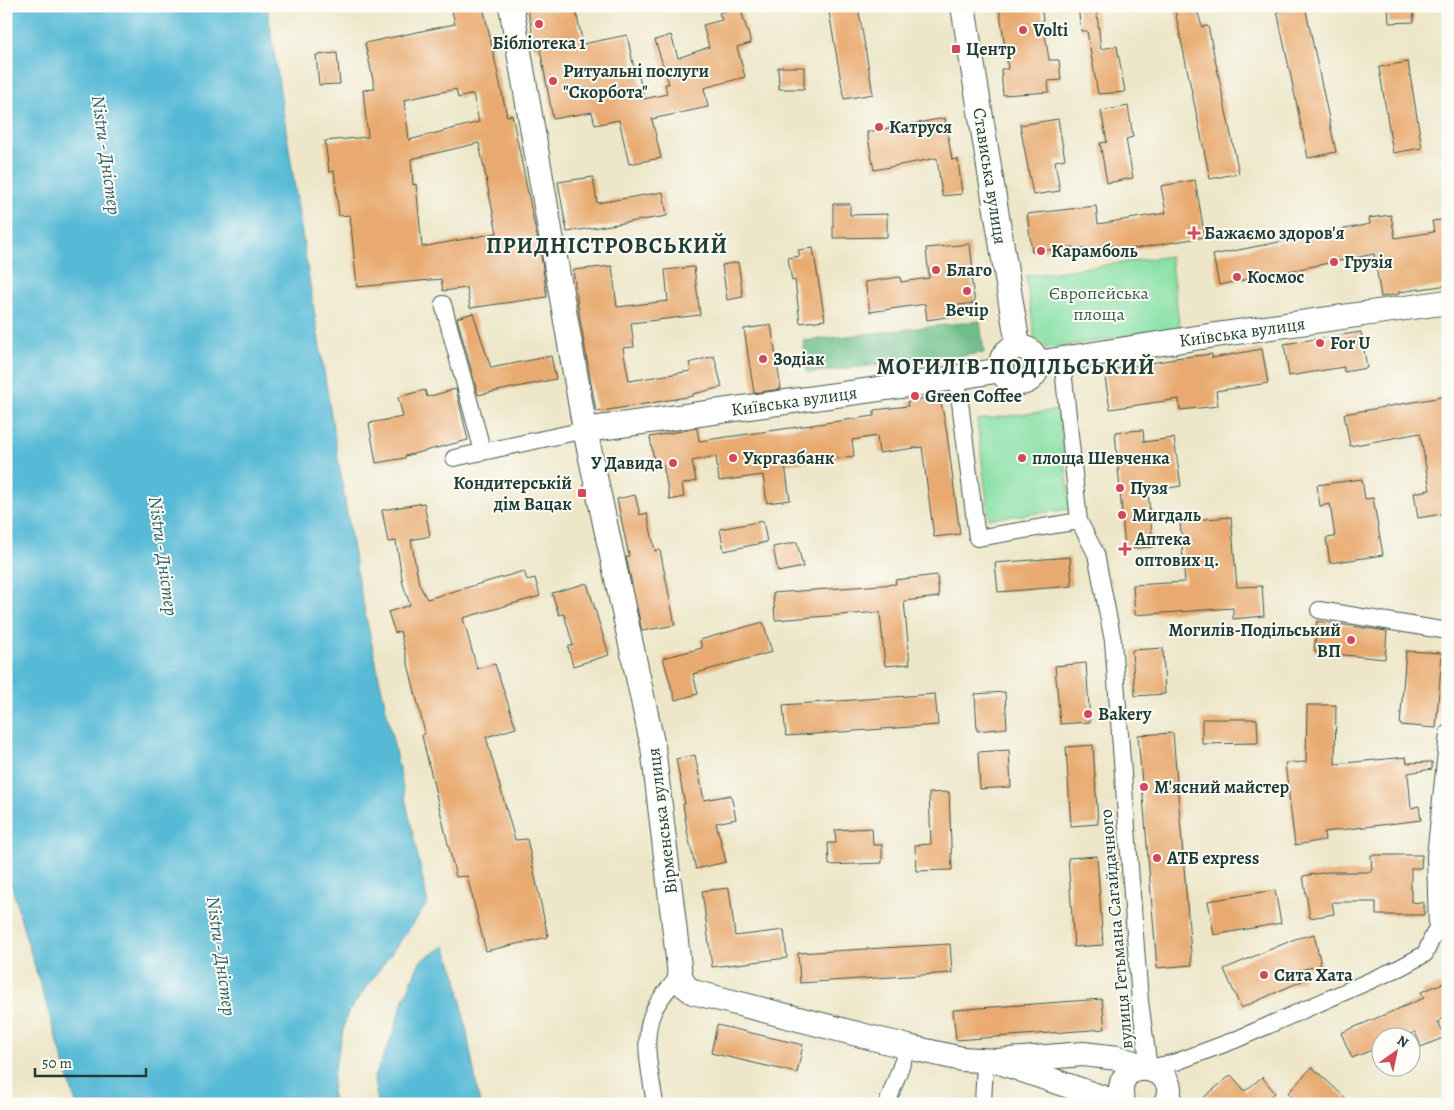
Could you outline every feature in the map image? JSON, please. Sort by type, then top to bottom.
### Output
[{"type":"main road","name":"Вірменська вулиця","points":[[511,6],[585,430],[654,747],[680,975]]},
{"type":"main road","name":"Стависька вулиця","points":[[963,6],[1018,346]]},
{"type":"main road","name":"Київська вулиця","points":[[1038,363],[1448,302]]},
{"type":"main road","points":[[1018,346],[1027,348],[1032,352],[1038,363],[1035,374],[1025,382],[1013,382],[1008,379],[1001,370],[1000,364],[1005,353],[1010,348],[1018,346]]},
{"type":"main road","name":"Київська вулиця","points":[[585,430],[1001,370]]},
{"type":"main road","points":[[680,975],[684,985],[693,992],[962,1058],[991,1061],[1083,1054],[1118,1058],[1161,1074],[1166,1094],[1182,1104]]},
{"type":"main road","points":[[991,1061],[1122,1104],[1121,1085],[1125,1077],[1137,1069],[1149,1068]]},
{"type":"street","points":[[443,304],[483,452]]},
{"type":"street","name":"вулиця Гетьмана Сагайдачного","points":[[1062,359],[1080,522],[1096,554],[1113,641],[1140,994],[1149,1068],[1176,1062],[1234,1040],[1400,968],[1425,954],[1437,927],[1435,856],[1448,733]]},
{"type":"street","points":[[956,378],[977,538],[1080,522]]},
{"type":"street","points":[[454,458],[585,430]]},
{"type":"street","points":[[1319,610],[1448,631]]},
{"type":"street","points":[[655,1104],[648,1056],[648,1028],[653,1012],[661,998],[680,975]]},
{"type":"street","points":[[887,1104],[908,1046]]},
{"type":"street","points":[[983,1104],[991,1061]]},
{"type":"green space","name":"Європейська площа","points":[[1170,256],[1180,330],[1046,348],[1035,339],[1026,276]]},
{"type":"green space","points":[[980,321],[984,353],[807,373],[803,341]]},
{"type":"green space","name":"площа Шевченка","points":[[1058,410],[1071,509],[989,519],[977,420]]},
{"type":"water","name":"Nistru - Дністер","points":[[6,6],[267,6],[358,580],[428,903],[347,1014],[333,1074],[332,1104],[76,1104],[25,934],[6,865]]},
{"type":"water","points":[[445,946],[457,979],[480,1104],[377,1104],[374,1077],[393,1034],[402,1004],[420,961]]},
{"type":"building","points":[[451,6],[483,6],[507,116],[512,115],[541,256],[547,297],[470,308],[467,288],[443,291],[441,279],[357,287],[350,215],[339,216],[334,171],[329,172],[325,141],[368,137],[363,90],[375,89],[365,43],[455,24]],"holes":[[[456,89],[458,98],[473,94],[479,122],[409,140],[404,100]],[[479,143],[497,233],[422,247],[416,184],[413,185],[411,159]]]},
{"type":"building","points":[[527,6],[553,6],[554,11],[575,7],[583,44],[627,35],[635,73],[638,72],[644,99],[667,94],[665,84],[669,84],[655,40],[671,35],[678,58],[709,47],[703,25],[722,20],[719,13],[740,7],[751,43],[737,47],[745,77],[704,88],[708,107],[652,119],[661,158],[629,164],[619,120],[595,125],[592,112],[553,119],[540,49],[536,50]]},
{"type":"building","points":[[828,6],[858,6],[873,94],[844,99]]},
{"type":"building","points":[[999,6],[1041,6],[1049,60],[1059,60],[1061,80],[1048,81],[1049,92],[1003,95],[1001,69],[1008,69]]},
{"type":"building","points":[[1078,6],[1096,6],[1101,49],[1117,46],[1125,92],[1098,94],[1087,31],[1081,31]]},
{"type":"building","points":[[1174,6],[1196,6],[1202,27],[1208,26],[1239,173],[1210,179]]},
{"type":"building","points":[[1305,6],[1336,152],[1308,158],[1277,11]]},
{"type":"building","points":[[1388,6],[1413,6],[1414,22],[1389,23]]},
{"type":"building","points":[[337,53],[340,84],[319,85],[316,55]]},
{"type":"building","points":[[1408,62],[1422,148],[1393,153],[1379,67]]},
{"type":"building","points":[[778,67],[804,67],[804,89],[779,89]]},
{"type":"building","points":[[1128,106],[1133,137],[1126,139],[1133,178],[1107,183],[1100,143],[1107,142],[1101,111]]},
{"type":"building","points":[[945,118],[952,160],[958,159],[962,194],[942,196],[937,158],[874,170],[867,132]]},
{"type":"building","points":[[1058,119],[1065,159],[1055,161],[1060,191],[1033,195],[1020,125]]},
{"type":"building","points":[[593,177],[597,203],[663,192],[667,216],[567,232],[558,182]]},
{"type":"building","points":[[1195,180],[1205,237],[1114,252],[1113,246],[1074,250],[1074,247],[1032,252],[1027,214],[1096,206],[1098,224],[1166,213],[1161,186]]},
{"type":"building","points":[[833,204],[850,204],[850,215],[887,214],[887,237],[833,238]]},
{"type":"building","points":[[1391,215],[1395,238],[1434,232],[1432,221],[1448,219],[1448,285],[1399,292],[1399,294],[1381,297],[1374,254],[1219,285],[1213,255],[1370,224],[1369,218]]},
{"type":"building","points":[[970,244],[973,271],[970,271],[975,303],[951,306],[953,316],[927,320],[925,304],[870,312],[865,282],[900,277],[901,282],[929,278],[926,248]]},
{"type":"building","points":[[813,248],[825,320],[800,323],[795,280],[792,281],[788,258],[800,256],[798,250]]},
{"type":"building","points":[[738,262],[743,297],[727,300],[722,265]]},
{"type":"building","points":[[612,266],[617,307],[668,301],[665,270],[694,267],[700,315],[631,323],[634,347],[623,348],[629,381],[691,371],[689,363],[714,356],[722,387],[693,394],[693,396],[596,412],[573,270]]},
{"type":"building","points":[[473,313],[491,368],[551,356],[556,379],[478,395],[457,318]]},
{"type":"building","name":"Зодіак","points":[[771,325],[781,389],[754,393],[744,329]]},
{"type":"building","points":[[1361,332],[1367,368],[1344,372],[1344,367],[1289,376],[1284,344]]},
{"type":"building","points":[[1262,349],[1268,383],[1216,391],[1218,406],[1180,410],[1179,399],[1110,409],[1104,371],[1175,358],[1212,354],[1212,358]]},
{"type":"building","points":[[456,389],[468,440],[405,456],[405,458],[376,463],[369,423],[403,417],[398,397],[425,390],[427,397]]},
{"type":"building","points":[[940,396],[960,534],[934,537],[922,447],[879,453],[877,436],[852,440],[854,456],[785,465],[790,500],[767,503],[763,475],[719,481],[716,456],[692,461],[696,481],[682,484],[684,497],[670,500],[663,465],[655,467],[650,437],[697,428],[699,441],[874,416],[874,410],[908,406],[907,402]]},
{"type":"building","points":[[1448,396],[1448,513],[1418,518],[1414,493],[1430,490],[1420,433],[1350,446],[1344,414]]},
{"type":"building","points":[[1143,430],[1144,442],[1174,438],[1181,486],[1148,491],[1153,547],[1125,549],[1115,432]]},
{"type":"building","points":[[1362,479],[1365,499],[1373,498],[1383,555],[1330,563],[1326,538],[1335,537],[1330,504],[1320,506],[1317,485]]},
{"type":"building","points":[[635,495],[640,515],[647,513],[655,551],[660,550],[675,625],[642,631],[626,557],[629,556],[617,499]]},
{"type":"building","points":[[424,503],[430,536],[411,540],[419,584],[427,599],[524,571],[527,580],[535,578],[540,596],[463,618],[477,669],[495,664],[516,728],[486,737],[515,840],[527,839],[548,937],[486,951],[467,876],[456,877],[422,736],[425,733],[400,631],[395,633],[388,612],[410,605],[403,584],[396,541],[388,542],[382,510]]},
{"type":"building","points":[[1231,517],[1237,587],[1262,586],[1264,616],[1233,619],[1233,608],[1135,615],[1133,585],[1185,582],[1180,521]]},
{"type":"building","points":[[763,521],[767,542],[724,551],[720,529]]},
{"type":"building","points":[[797,542],[803,567],[778,572],[773,547]]},
{"type":"building","points":[[1070,557],[1072,586],[998,592],[995,563]]},
{"type":"building","points":[[937,575],[939,597],[904,601],[910,664],[885,666],[880,612],[775,620],[773,593],[896,584],[895,580]]},
{"type":"building","points":[[587,583],[609,655],[573,666],[568,647],[573,645],[564,614],[559,615],[552,593]]},
{"type":"building","name":"Могилів-Подільський ВП","points":[[1317,621],[1387,631],[1385,659],[1314,652]]},
{"type":"building","points":[[763,622],[772,652],[693,674],[698,694],[675,700],[663,658],[702,648],[700,640]]},
{"type":"building","points":[[1163,648],[1165,694],[1135,696],[1132,650]]},
{"type":"building","points":[[1406,651],[1442,653],[1436,728],[1400,725]]},
{"type":"building","points":[[1086,663],[1090,722],[1060,724],[1055,666]]},
{"type":"building","points":[[1005,692],[1007,728],[977,731],[975,694]]},
{"type":"building","points":[[935,694],[938,725],[786,736],[783,705]]},
{"type":"building","points":[[1307,705],[1336,705],[1335,764],[1406,757],[1407,763],[1432,762],[1432,769],[1408,773],[1411,808],[1419,806],[1421,820],[1324,832],[1325,840],[1295,845],[1285,763],[1306,762]]},
{"type":"building","points":[[1202,719],[1257,719],[1258,743],[1202,744]]},
{"type":"building","points":[[1173,733],[1192,965],[1157,968],[1138,735]]},
{"type":"building","points":[[1093,745],[1098,824],[1071,826],[1066,747]]},
{"type":"building","points":[[1009,750],[1011,787],[980,789],[978,752]]},
{"type":"building","points":[[695,755],[704,800],[731,795],[736,819],[716,823],[726,862],[696,869],[688,836],[683,804],[685,804],[676,759]]},
{"type":"building","points":[[949,792],[952,870],[916,871],[915,845],[931,844],[929,793]]},
{"type":"building","points":[[872,828],[873,845],[882,845],[882,863],[829,865],[828,843],[836,843],[835,830]]},
{"type":"building","points":[[1371,855],[1422,855],[1421,868],[1411,868],[1411,902],[1424,903],[1424,915],[1376,915],[1376,902],[1332,902],[1334,914],[1310,918],[1303,876],[1328,872],[1372,872]]},
{"type":"building","points":[[1097,856],[1103,945],[1074,947],[1068,858]]},
{"type":"building","points":[[729,888],[735,936],[784,930],[787,958],[712,967],[702,891]]},
{"type":"building","points":[[1275,890],[1281,923],[1214,935],[1208,901]]},
{"type":"building","name":"Сита Хата","points":[[1314,934],[1321,965],[1300,970],[1304,980],[1241,1008],[1224,969],[1295,939]]},
{"type":"building","points":[[950,944],[952,973],[800,983],[798,953]]},
{"type":"building","points":[[1448,981],[1448,1016],[1438,1021],[1445,1037],[1422,1047],[1422,1028],[1372,1028],[1372,1050],[1352,1058],[1341,1033],[1424,998],[1421,992]]},
{"type":"building","points":[[1102,999],[1105,1029],[956,1040],[953,1010]]},
{"type":"building","points":[[717,1025],[803,1045],[797,1073],[711,1053]]},
{"type":"building","points":[[1312,1067],[1352,1104],[1300,1104],[1288,1093]]},
{"type":"building","points":[[1231,1075],[1245,1091],[1262,1077],[1275,1093],[1262,1104],[1196,1104]]},
{"type":"place","name":"Бібліотека 1","points":[[539,24]]},
{"type":"place","name":"Volti","points":[[1023,30]]},
{"type":"place","name":"Центр","points":[[956,49]]},
{"type":"place","name":"Ритуальні послуги \"Скорбота\"","points":[[553,81]]},
{"type":"place","name":"Катруся","points":[[879,127]]},
{"type":"place","name":"Бажаємо здоров'я","points":[[1194,233]]},
{"type":"place","name":"Карамболь","points":[[1041,251]]},
{"type":"place","name":"Грузія","points":[[1334,262]]},
{"type":"place","name":"Благо","points":[[936,270]]},
{"type":"place","name":"Космос","points":[[1237,277]]},
{"type":"place","name":"Вечір","points":[[967,291]]},
{"type":"place","name":"For U","points":[[1320,343]]},
{"type":"place","name":"Зодіак","points":[[763,359]]},
{"type":"place","name":"Green Coffee","points":[[915,396]]},
{"type":"place","name":"Укргазбанк","points":[[733,458]]},
{"type":"place","name":"площа Шевченка","points":[[1022,458]]},
{"type":"place","name":"У Давида","points":[[673,463]]},
{"type":"place","name":"Пузя","points":[[1120,488]]},
{"type":"place","name":"Кондитерській дім Вацак","points":[[582,493]]},
{"type":"place","name":"Мигдаль","points":[[1122,515]]},
{"type":"place","name":"Аптека оптових ц.","points":[[1125,549]]},
{"type":"place","name":"Могилів-Подільський ВП","points":[[1351,640]]},
{"type":"place","name":"Bakery","points":[[1088,714]]},
{"type":"place","name":"М'ясний майстер","points":[[1144,787]]},
{"type":"place","name":"АТБ express","points":[[1157,858]]},
{"type":"place","name":"Сита Хата","points":[[1264,975]]},
{"type":"district","name":"ПРИДНІСТРОВСЬКИЙ","points":[[607,245]]},
{"type":"district","name":"МОГИЛІВ-ПОДІЛЬСЬКИЙ","points":[[1016,366]]}]
